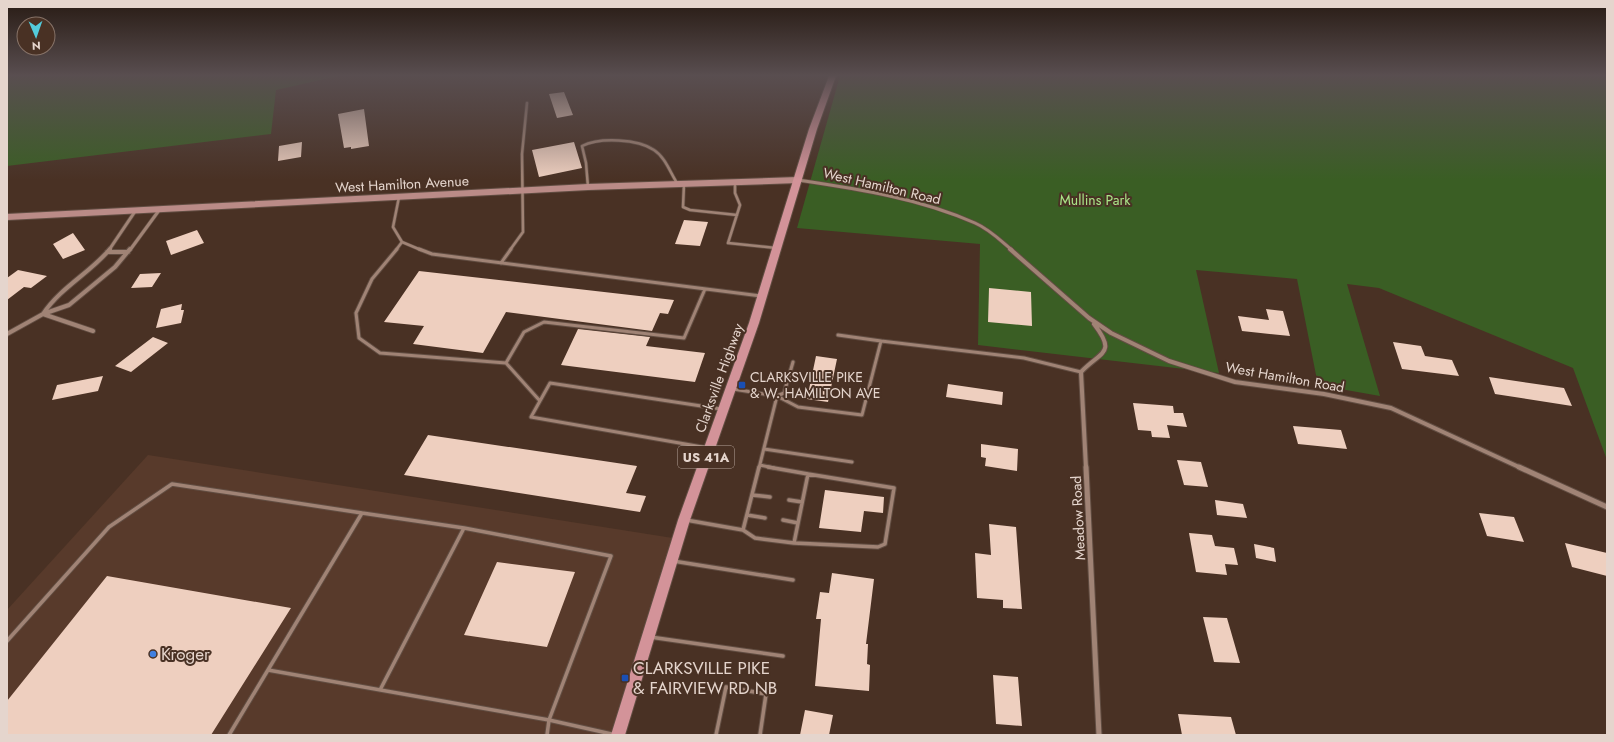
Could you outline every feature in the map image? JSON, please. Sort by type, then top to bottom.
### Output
[{"type":"main road","name":"Clarksville Highway","points":[[617,735],[684,520],[763,296],[813,129],[820,111]]},
{"type":"street","name":"West Hamilton Avenue","points":[[7,217],[522,190],[680,183],[798,180]]},
{"type":"street","name":"West Hamilton Road","points":[[798,180],[862,190],[922,204],[976,223],[995,234],[1089,318],[1111,333],[1169,361],[1236,382],[1324,394],[1391,408],[1607,506]]},
{"type":"street","points":[[7,334],[43,314],[69,305],[115,267],[160,209]]},
{"type":"street","points":[[43,314],[50,302],[96,265],[107,252],[136,210]]},
{"type":"street","points":[[107,252],[128,252]]},
{"type":"street","points":[[43,314],[93,331]]},
{"type":"street","points":[[1081,372],[1087,364],[1104,354],[1107,348],[1105,338],[1089,318]]},
{"type":"street","name":"Meadow Road","points":[[1081,372],[1099,735]]},
{"type":"lane","points":[[501,263],[523,232],[522,154],[525,111]]},
{"type":"lane","points":[[588,187],[586,163],[582,146],[597,140],[615,141],[653,150],[680,183],[683,207],[690,210],[737,215]]},
{"type":"lane","points":[[734,182],[734,193],[740,205],[728,242],[778,248]]},
{"type":"lane","points":[[399,196],[393,227],[402,242],[432,254],[763,296]]},
{"type":"lane","points":[[402,242],[372,278],[356,313],[359,338],[380,353],[506,363],[540,400]]},
{"type":"lane","points":[[506,363],[524,332],[544,322],[684,338],[705,289]]},
{"type":"lane","points":[[838,335],[1024,358],[1081,372]]},
{"type":"lane","points":[[731,388],[777,396],[798,407],[862,415],[881,341]]},
{"type":"lane","points":[[777,396],[784,393],[793,362]]},
{"type":"lane","points":[[709,448],[531,417],[550,383],[723,409]]},
{"type":"lane","points":[[743,530],[777,396]]},
{"type":"lane","points":[[764,449],[852,462]]},
{"type":"lane","points":[[684,520],[743,530],[755,538],[794,543],[878,547],[886,544],[894,488],[760,465]]},
{"type":"lane","points":[[794,543],[808,474]]},
{"type":"lane","points":[[7,641],[109,526],[172,484],[464,528],[612,556],[549,720],[547,735]]},
{"type":"lane","points":[[752,495],[770,497]]},
{"type":"lane","points":[[789,500],[802,502]]},
{"type":"lane","points":[[229,735],[362,513]]},
{"type":"lane","points":[[746,516],[765,518]]},
{"type":"lane","points":[[783,520],[798,523]]},
{"type":"lane","points":[[380,690],[464,528]]},
{"type":"lane","points":[[672,561],[793,580]]},
{"type":"lane","points":[[648,637],[783,656]]},
{"type":"lane","points":[[268,670],[549,720],[617,735]]},
{"type":"lane","points":[[716,735],[726,687],[766,694],[760,735]]},
{"type":"shaded area","points":[[148,455],[679,539],[618,735],[7,735],[7,610]]},
{"type":"green space","points":[[7,111],[274,111],[271,134],[7,166]]},
{"type":"green space","name":"Mullins Park","points":[[830,111],[1607,111],[1607,460],[1573,368],[1379,288],[1347,284],[1380,396],[1318,385],[1297,279],[1196,270],[1219,373],[978,345],[980,244],[797,228]]},
{"type":"building","points":[[364,111],[369,146],[351,149],[351,147],[344,148],[338,114]]},
{"type":"building","points":[[555,111],[571,111],[573,115],[557,118]]},
{"type":"building","points":[[302,142],[301,157],[278,161],[279,146]]},
{"type":"building","points":[[574,142],[582,168],[539,177],[532,150]]},
{"type":"building","points":[[684,220],[708,222],[700,246],[675,244]]},
{"type":"building","points":[[197,230],[204,243],[171,255],[166,241]]},
{"type":"building","points":[[73,233],[85,250],[63,259],[53,244]]},
{"type":"building","points":[[18,270],[47,276],[31,288],[24,287],[7,300],[7,278]]},
{"type":"building","points":[[419,271],[674,300],[668,314],[660,313],[652,331],[506,312],[483,353],[413,344],[424,326],[384,322]]},
{"type":"building","points":[[161,273],[152,287],[131,288],[140,274]]},
{"type":"building","points":[[989,288],[1031,292],[1032,326],[988,322]]},
{"type":"building","points":[[182,304],[181,310],[184,310],[181,323],[156,328],[161,309]]},
{"type":"building","points":[[1266,309],[1283,311],[1290,336],[1242,331],[1238,316],[1269,320]]},
{"type":"building","points":[[578,329],[650,337],[646,346],[705,353],[695,382],[561,365]]},
{"type":"building","points":[[153,337],[168,343],[131,372],[115,366]]},
{"type":"building","points":[[1393,342],[1421,346],[1425,356],[1452,360],[1459,376],[1402,369]]},
{"type":"building","points":[[816,356],[837,359],[828,402],[807,399]]},
{"type":"building","points":[[103,376],[98,391],[52,400],[57,385]]},
{"type":"building","points":[[1489,377],[1564,388],[1572,406],[1495,394]]},
{"type":"building","points":[[948,384],[1003,392],[1002,405],[946,397]]},
{"type":"building","points":[[1133,403],[1173,406],[1174,413],[1183,413],[1187,427],[1167,425],[1170,438],[1152,437],[1151,431],[1138,430]]},
{"type":"building","points":[[1293,426],[1341,430],[1347,449],[1298,444]]},
{"type":"building","points":[[428,435],[637,466],[626,493],[646,496],[640,512],[404,475]]},
{"type":"building","points":[[981,444],[1018,449],[1017,471],[985,466],[986,458],[981,457]]},
{"type":"building","points":[[1177,460],[1201,462],[1208,487],[1184,485]]},
{"type":"building","points":[[825,490],[884,497],[883,513],[864,511],[861,532],[819,528]]},
{"type":"building","points":[[1215,500],[1243,504],[1247,518],[1217,515]]},
{"type":"building","points":[[1479,513],[1514,517],[1524,542],[1487,536]]},
{"type":"building","points":[[989,524],[1016,527],[1022,609],[1003,608],[1003,600],[977,598],[975,553],[991,555]]},
{"type":"building","points":[[1189,533],[1212,535],[1215,546],[1234,548],[1238,565],[1225,564],[1227,575],[1196,572]]},
{"type":"building","points":[[1565,543],[1607,553],[1607,576],[1572,567]]},
{"type":"building","points":[[1254,544],[1274,548],[1276,562],[1256,558]]},
{"type":"building","points":[[497,562],[575,572],[547,647],[464,635]]},
{"type":"building","points":[[832,573],[874,579],[866,644],[868,644],[867,664],[870,665],[869,691],[815,686],[821,619],[816,619],[820,592],[829,593]]},
{"type":"building","name":"Kroger","points":[[107,576],[291,608],[211,735],[7,735],[7,701]]},
{"type":"building","points":[[1203,617],[1227,618],[1240,663],[1214,662]]},
{"type":"building","points":[[993,675],[1018,677],[1022,726],[996,724]]},
{"type":"building","points":[[805,710],[833,715],[829,735],[800,735]]},
{"type":"building","points":[[1178,714],[1231,717],[1236,735],[1182,735]]},
{"type":"place","name":"CLARKSVILLE PIKE & W. HAMILTON AVE","points":[[742,385]]},
{"type":"place","name":"Kroger","points":[[153,654]]},
{"type":"place","name":"CLARKSVILLE PIKE & FAIRVIEW RD NB","points":[[625,678]]}]
